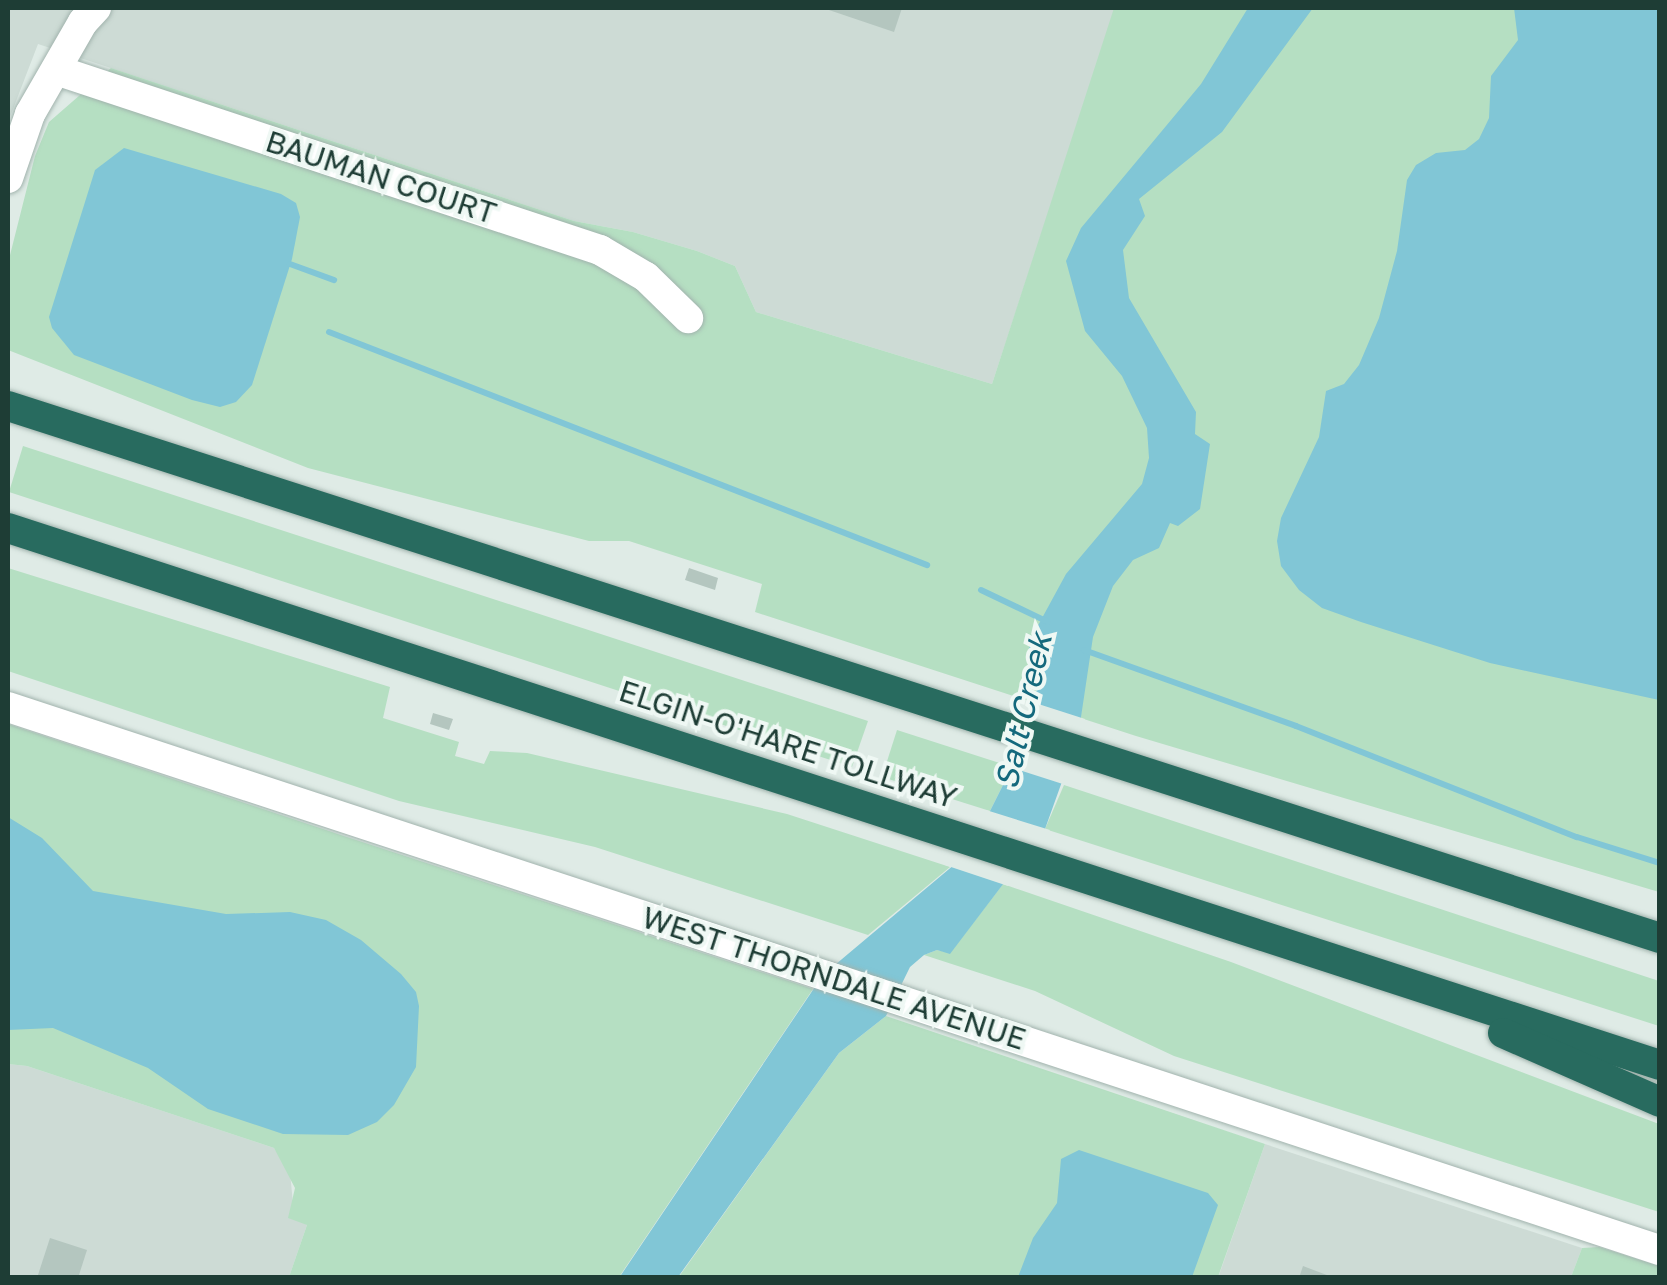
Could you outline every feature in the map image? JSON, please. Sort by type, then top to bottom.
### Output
[{"type":"highway","points":[[8,389],[42,417]]},
{"type":"highway","points":[[8,406],[1660,938]]},
{"type":"highway","name":"ELGIN-O'HARE TOLLWAY","points":[[8,528],[1660,1065]]},
{"type":"highway","points":[[1354,966],[1660,1102]]},
{"type":"street","points":[[8,178],[30,114],[96,8]]},
{"type":"street","name":"BAUMAN COURT","points":[[56,70],[600,250],[646,277],[688,318]]},
{"type":"street","name":"WEST THORNDALE AVENUE","points":[[8,707],[1300,1135],[1660,1250]]},
{"type":"shaded area","points":[[8,8],[1149,8],[1069,150],[992,384],[756,312],[735,266],[697,251],[633,232],[574,221],[38,44],[8,122]]},
{"type":"shaded area","points":[[8,1064],[27,1066],[274,1148],[290,1172],[293,1204],[307,1225],[289,1277],[8,1278]]},
{"type":"shaded area","points":[[1265,1144],[1582,1248],[1571,1277],[1218,1278]]},
{"type":"green space","points":[[1114,8],[1659,8],[1659,892],[1136,736],[755,612],[762,584],[629,541],[589,541],[308,468],[8,350],[8,263],[35,156],[49,122],[111,68],[574,221],[633,232],[697,251],[735,266],[756,312],[992,384]]},
{"type":"green space","points":[[23,446],[868,721],[852,767],[9,492]]},
{"type":"green space","points":[[8,568],[390,687],[383,718],[459,742],[455,756],[484,764],[490,751],[527,753],[787,814],[950,867],[868,935],[595,847],[399,801],[8,671]]},
{"type":"green space","points":[[8,724],[813,989],[619,1277],[289,1277],[307,1225],[288,1218],[295,1188],[274,1148],[27,1066],[8,1064]]},
{"type":"green space","points":[[897,730],[1012,767],[990,811],[882,777]]},
{"type":"green space","points":[[1064,785],[1659,981],[1659,1026],[1045,829]]},
{"type":"green space","points":[[1003,884],[1231,962],[1659,1124],[1659,1212],[1174,1056],[1035,991],[924,955],[937,950],[950,953]]},
{"type":"green space","points":[[886,1016],[1265,1144],[1218,1277],[678,1278],[839,1053]]},
{"type":"green space","points":[[1599,1247],[1659,1266],[1659,1277],[1571,1277],[1582,1248]]},
{"type":"water","points":[[1248,8],[1313,8],[1222,132],[1139,199],[1145,216],[1123,250],[1129,298],[1196,412],[1195,434],[1210,444],[1200,509],[1178,526],[1170,523],[1159,548],[1133,560],[1113,586],[1093,637],[1078,737],[1045,829],[950,954],[937,950],[910,967],[886,1016],[839,1053],[678,1277],[619,1278],[823,975],[961,859],[1012,767],[1038,686],[1026,657],[1035,631],[1066,574],[1142,484],[1149,458],[1147,428],[1122,376],[1085,331],[1066,261],[1081,228],[1201,84]]},
{"type":"water","points":[[1514,8],[1659,8],[1659,700],[1490,663],[1361,622],[1322,608],[1299,590],[1281,566],[1277,541],[1281,518],[1319,437],[1326,391],[1344,384],[1359,365],[1379,318],[1397,251],[1407,180],[1416,165],[1436,153],[1465,150],[1479,139],[1489,118],[1491,76],[1518,40]]},
{"type":"water","points":[[124,148],[281,194],[296,203],[300,217],[292,259],[252,385],[236,402],[220,407],[192,400],[74,355],[52,328],[49,317],[95,170]]},
{"type":"water","points":[[8,817],[42,838],[93,891],[226,914],[290,912],[326,920],[361,940],[401,974],[416,992],[419,1006],[416,1067],[394,1105],[377,1122],[348,1135],[283,1134],[208,1109],[148,1068],[53,1028],[8,1030]]},
{"type":"water","points":[[1079,1150],[1208,1193],[1218,1205],[1192,1277],[1018,1277],[1033,1238],[1057,1203],[1061,1159]]},
{"type":"pier","points":[[1029,701],[1085,719],[1069,786],[1007,766]]},
{"type":"pier","points":[[986,810],[1050,830],[1008,886],[945,865],[957,855]]},
{"type":"building","points":[[823,8],[902,8],[894,32]]},
{"type":"building","points":[[689,568],[718,578],[715,590],[685,580]]},
{"type":"building","points":[[433,713],[453,719],[449,730],[430,724]]},
{"type":"building","points":[[50,1238],[87,1250],[78,1278],[37,1278]]},
{"type":"building","points":[[1303,1266],[1332,1277],[1332,1278],[1299,1278]]},
{"type":"waterway","points":[[290,264],[334,280]]},
{"type":"waterway","points":[[329,332],[927,565]]},
{"type":"waterway","name":"Salt Creek","points":[[981,590],[1048,622]]},
{"type":"waterway","points":[[1084,650],[1296,726],[1577,837],[1660,863]]}]
